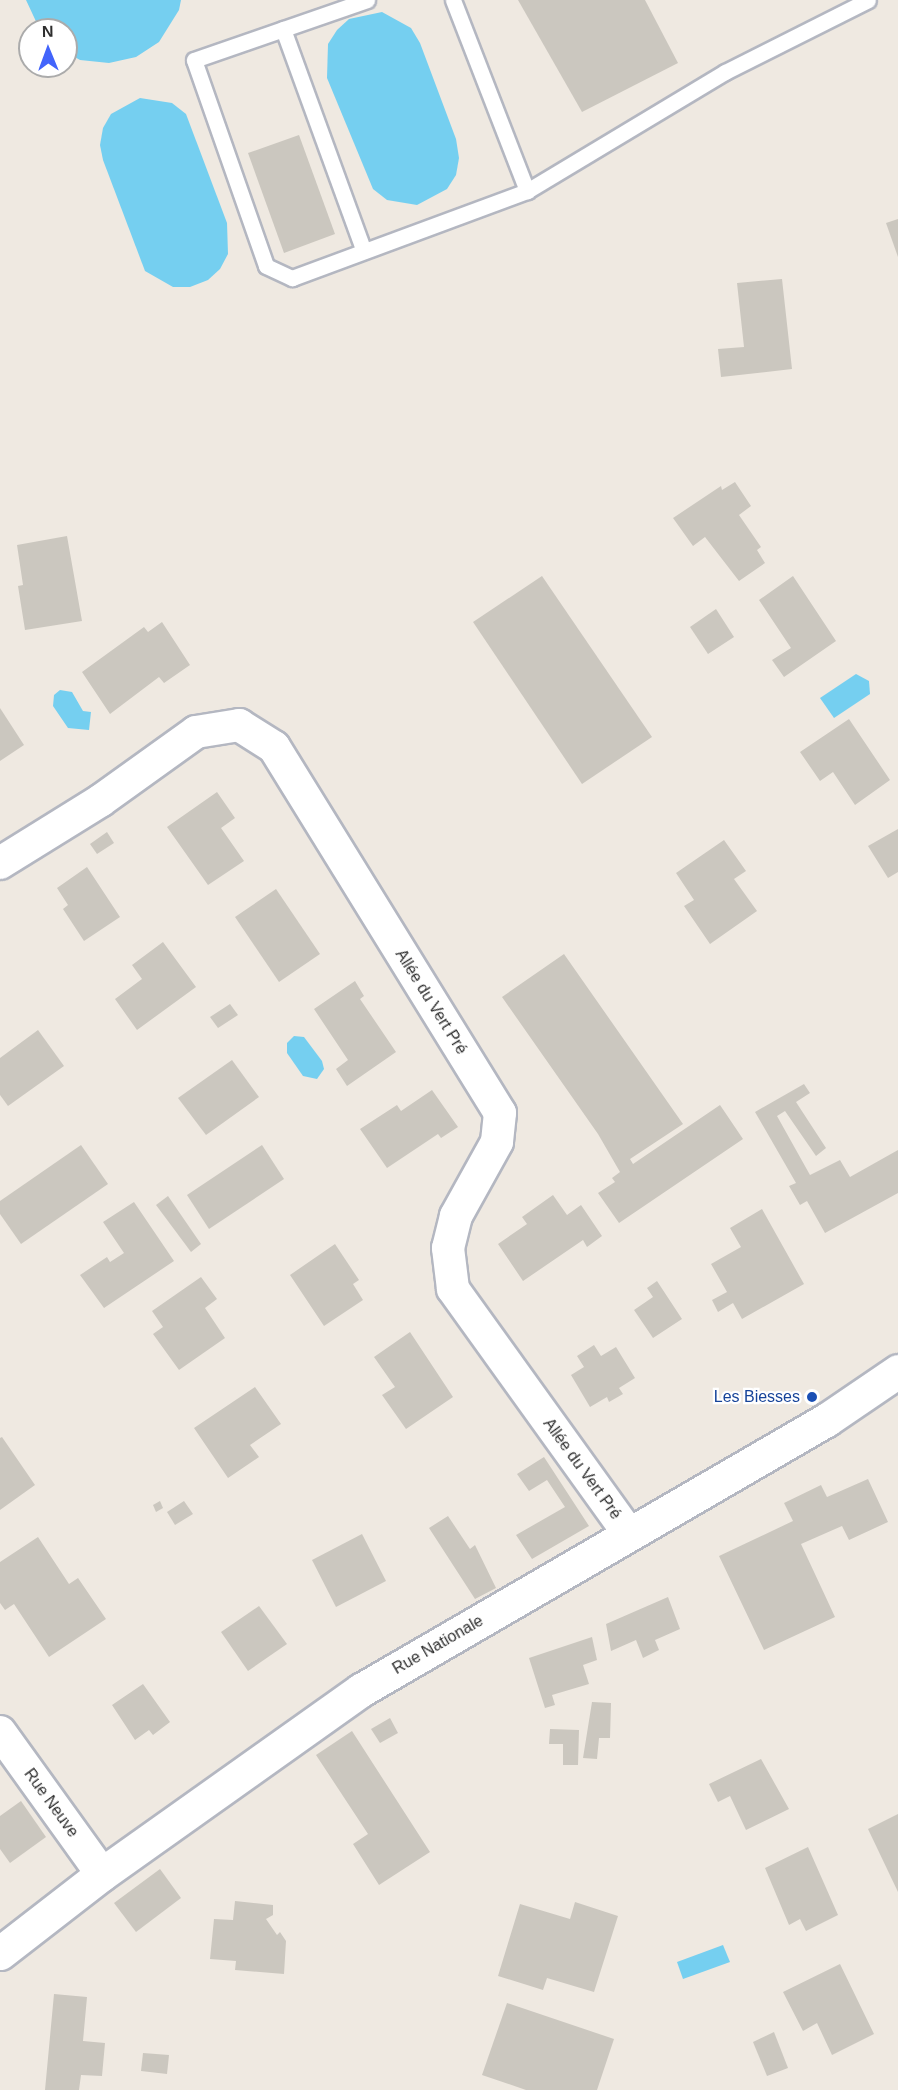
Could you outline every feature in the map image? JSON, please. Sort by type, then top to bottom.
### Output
[{"type":"main road","name":"Rue Nationale","points":[[0,1953],[102,1874],[361,1690],[826,1420],[898,1371]]},
{"type":"street","name":"Allée du Vert Pré","points":[[0,863],[100,801],[196,732],[239,725],[274,747],[500,1113],[497,1142],[456,1216],[448,1248],[453,1289],[629,1534]]},
{"type":"street","name":"Rue Neuve","points":[[0,1732],[102,1874]]},
{"type":"lane","points":[[368,0],[194,60],[266,266],[292,278],[527,191],[725,72],[868,0]]},
{"type":"lane","points":[[453,0],[527,191]]},
{"type":"lane","points":[[283,29],[364,251]]},
{"type":"water","points":[[26,0],[181,0],[179,10],[159,42],[136,57],[109,63],[78,59],[78,18],[34,18]]},
{"type":"water","points":[[382,12],[411,28],[420,43],[456,139],[459,158],[456,175],[447,189],[417,205],[387,200],[373,189],[327,78],[328,44],[337,30],[349,19]]},
{"type":"water","points":[[140,98],[172,103],[186,114],[227,223],[228,254],[220,269],[208,280],[190,287],[173,287],[145,271],[103,160],[100,145],[103,128],[111,114]]},
{"type":"water","points":[[856,674],[869,681],[870,694],[834,718],[820,698]]},
{"type":"water","points":[[60,690],[72,692],[83,711],[91,712],[89,730],[68,728],[53,706],[54,695]]},
{"type":"water","points":[[294,1036],[304,1037],[322,1061],[324,1069],[317,1079],[303,1076],[287,1053],[287,1043]]},
{"type":"water","points":[[723,1945],[730,1962],[683,1979],[677,1962]]},
{"type":"building","points":[[518,0],[645,0],[678,63],[582,112]]},
{"type":"building","points":[[299,135],[335,234],[284,253],[248,153]]},
{"type":"building","points":[[898,219],[898,257],[886,223]]},
{"type":"building","points":[[782,279],[792,369],[721,377],[718,349],[744,347],[737,283]]},
{"type":"building","points":[[735,482],[751,506],[739,515],[761,547],[757,550],[765,563],[739,581],[705,537],[693,546],[673,518],[721,486],[722,490]]},
{"type":"building","points":[[67,536],[82,621],[25,630],[18,586],[23,585],[17,545]]},
{"type":"building","points":[[542,576],[652,737],[582,784],[473,622]]},
{"type":"building","points":[[793,576],[836,641],[784,677],[772,660],[791,648],[759,600]]},
{"type":"building","points":[[716,609],[734,637],[708,654],[690,627]]},
{"type":"building","points":[[162,622],[190,665],[164,683],[159,677],[110,714],[82,672],[144,627],[148,632]]},
{"type":"building","points":[[0,708],[24,745],[0,761]]},
{"type":"building","points":[[849,719],[890,780],[855,805],[833,772],[820,781],[800,752]]},
{"type":"building","points":[[217,792],[235,818],[221,828],[244,861],[208,885],[167,827]]},
{"type":"building","points":[[898,829],[898,872],[888,878],[868,846]]},
{"type":"building","points":[[107,832],[114,843],[97,854],[90,844]]},
{"type":"building","points":[[724,840],[746,871],[734,879],[757,911],[710,944],[684,906],[694,900],[676,873]]},
{"type":"building","points":[[87,867],[120,917],[84,941],[63,909],[68,905],[57,888]]},
{"type":"building","points":[[276,889],[320,954],[279,982],[235,917]]},
{"type":"building","points":[[163,942],[196,987],[137,1030],[115,999],[142,979],[132,965]]},
{"type":"building","points":[[564,954],[683,1124],[630,1159],[633,1164],[720,1105],[743,1139],[619,1223],[598,1193],[615,1182],[612,1178],[620,1172],[598,1134],[502,997]]},
{"type":"building","points":[[355,981],[364,996],[360,999],[396,1052],[347,1086],[336,1069],[348,1060],[314,1009]]},
{"type":"building","points":[[230,1004],[238,1015],[218,1028],[210,1017]]},
{"type":"building","points":[[38,1030],[64,1066],[8,1106],[0,1095],[0,1058]]},
{"type":"building","points":[[232,1060],[259,1097],[206,1135],[178,1098]]},
{"type":"building","points":[[804,1084],[810,1093],[796,1102],[826,1148],[816,1156],[785,1111],[777,1116],[810,1175],[840,1160],[850,1177],[898,1150],[898,1193],[825,1233],[807,1201],[800,1205],[789,1186],[796,1183],[755,1112]]},
{"type":"building","points":[[432,1090],[458,1127],[441,1138],[438,1134],[387,1168],[360,1129],[397,1105],[401,1111]]},
{"type":"building","points":[[81,1145],[108,1184],[21,1244],[0,1214],[0,1201]]},
{"type":"building","points":[[262,1145],[284,1179],[209,1229],[187,1195]]},
{"type":"building","points":[[553,1195],[567,1215],[581,1205],[602,1236],[587,1247],[583,1240],[523,1281],[498,1244],[527,1224],[522,1217]]},
{"type":"building","points":[[168,1196],[201,1244],[191,1252],[156,1205]]},
{"type":"building","points":[[134,1202],[174,1261],[104,1308],[80,1275],[107,1257],[110,1262],[124,1253],[103,1222]]},
{"type":"building","points":[[762,1209],[804,1284],[742,1319],[733,1303],[718,1312],[712,1300],[727,1292],[711,1264],[741,1247],[730,1228]]},
{"type":"building","points":[[335,1244],[359,1280],[353,1284],[363,1300],[324,1326],[290,1275]]},
{"type":"building","points":[[201,1277],[217,1299],[205,1308],[225,1338],[179,1370],[153,1334],[163,1327],[152,1311]]},
{"type":"building","points":[[657,1281],[682,1319],[653,1338],[634,1310],[653,1297],[647,1288]]},
{"type":"building","points":[[410,1332],[453,1397],[406,1429],[382,1395],[395,1387],[374,1357]]},
{"type":"building","points":[[594,1345],[601,1356],[616,1347],[635,1378],[619,1388],[623,1394],[609,1402],[607,1397],[590,1407],[571,1375],[584,1367],[577,1356]]},
{"type":"building","points":[[255,1387],[281,1424],[250,1445],[259,1457],[228,1478],[194,1428]]},
{"type":"building","points":[[2,1437],[35,1485],[0,1510],[0,1438]]},
{"type":"building","points":[[544,1457],[589,1526],[532,1559],[516,1535],[565,1507],[547,1480],[529,1491],[517,1474]]},
{"type":"building","points":[[868,1479],[888,1522],[849,1540],[842,1526],[801,1544],[835,1617],[764,1650],[719,1556],[793,1521],[784,1503],[821,1485],[827,1497]]},
{"type":"building","points":[[160,1501],[163,1508],[156,1512],[153,1505]]},
{"type":"building","points":[[184,1501],[193,1514],[175,1525],[167,1512]]},
{"type":"building","points":[[448,1516],[470,1549],[475,1545],[496,1588],[475,1599],[429,1528]]},
{"type":"building","points":[[362,1534],[386,1581],[336,1607],[312,1560]]},
{"type":"building","points":[[38,1537],[69,1584],[78,1578],[106,1619],[49,1657],[14,1604],[5,1610],[0,1603],[0,1562]]},
{"type":"building","points":[[668,1597],[680,1629],[655,1640],[659,1650],[643,1658],[636,1640],[611,1651],[606,1624]]},
{"type":"building","points":[[259,1606],[287,1644],[248,1671],[221,1632]]},
{"type":"building","points":[[592,1637],[597,1660],[583,1665],[589,1684],[552,1695],[555,1705],[545,1708],[529,1658]]},
{"type":"building","points":[[143,1684],[170,1722],[153,1735],[149,1730],[135,1740],[112,1705]]},
{"type":"building","points":[[592,1702],[611,1703],[610,1738],[599,1738],[597,1759],[583,1758]]},
{"type":"building","points":[[390,1718],[398,1733],[380,1743],[371,1729]]},
{"type":"building","points":[[550,1729],[579,1730],[578,1765],[563,1765],[563,1744],[549,1744]]},
{"type":"building","points":[[352,1731],[430,1852],[379,1885],[353,1844],[368,1834],[316,1755]]},
{"type":"building","points":[[761,1759],[789,1809],[746,1830],[730,1796],[718,1802],[709,1784]]},
{"type":"building","points":[[21,1801],[46,1837],[10,1863],[0,1849],[0,1816]]},
{"type":"building","points":[[898,1814],[898,1892],[868,1829]]},
{"type":"building","points":[[808,1847],[838,1915],[806,1931],[800,1919],[789,1925],[765,1868]]},
{"type":"building","points":[[160,1869],[181,1898],[136,1932],[114,1903]]},
{"type":"building","points":[[235,1901],[273,1905],[273,1915],[266,1919],[277,1935],[280,1932],[286,1941],[284,1974],[235,1970],[236,1961],[210,1959],[214,1919],[233,1920]]},
{"type":"building","points":[[575,1902],[618,1916],[594,1992],[547,1978],[543,1990],[498,1976],[520,1904],[570,1919]]},
{"type":"building","points":[[840,1964],[874,2034],[832,2055],[817,2023],[803,2031],[783,1992]]},
{"type":"building","points":[[54,1994],[87,1997],[83,2041],[105,2043],[102,2076],[81,2075],[79,2090],[45,2090]]},
{"type":"building","points":[[507,2003],[614,2039],[597,2090],[526,2090],[482,2075]]},
{"type":"building","points":[[774,2032],[788,2068],[767,2076],[753,2042]]},
{"type":"building","points":[[143,2053],[169,2055],[167,2074],[141,2071]]},
{"type":"place","name":"Les Biesses","points":[[812,1397]]}]
